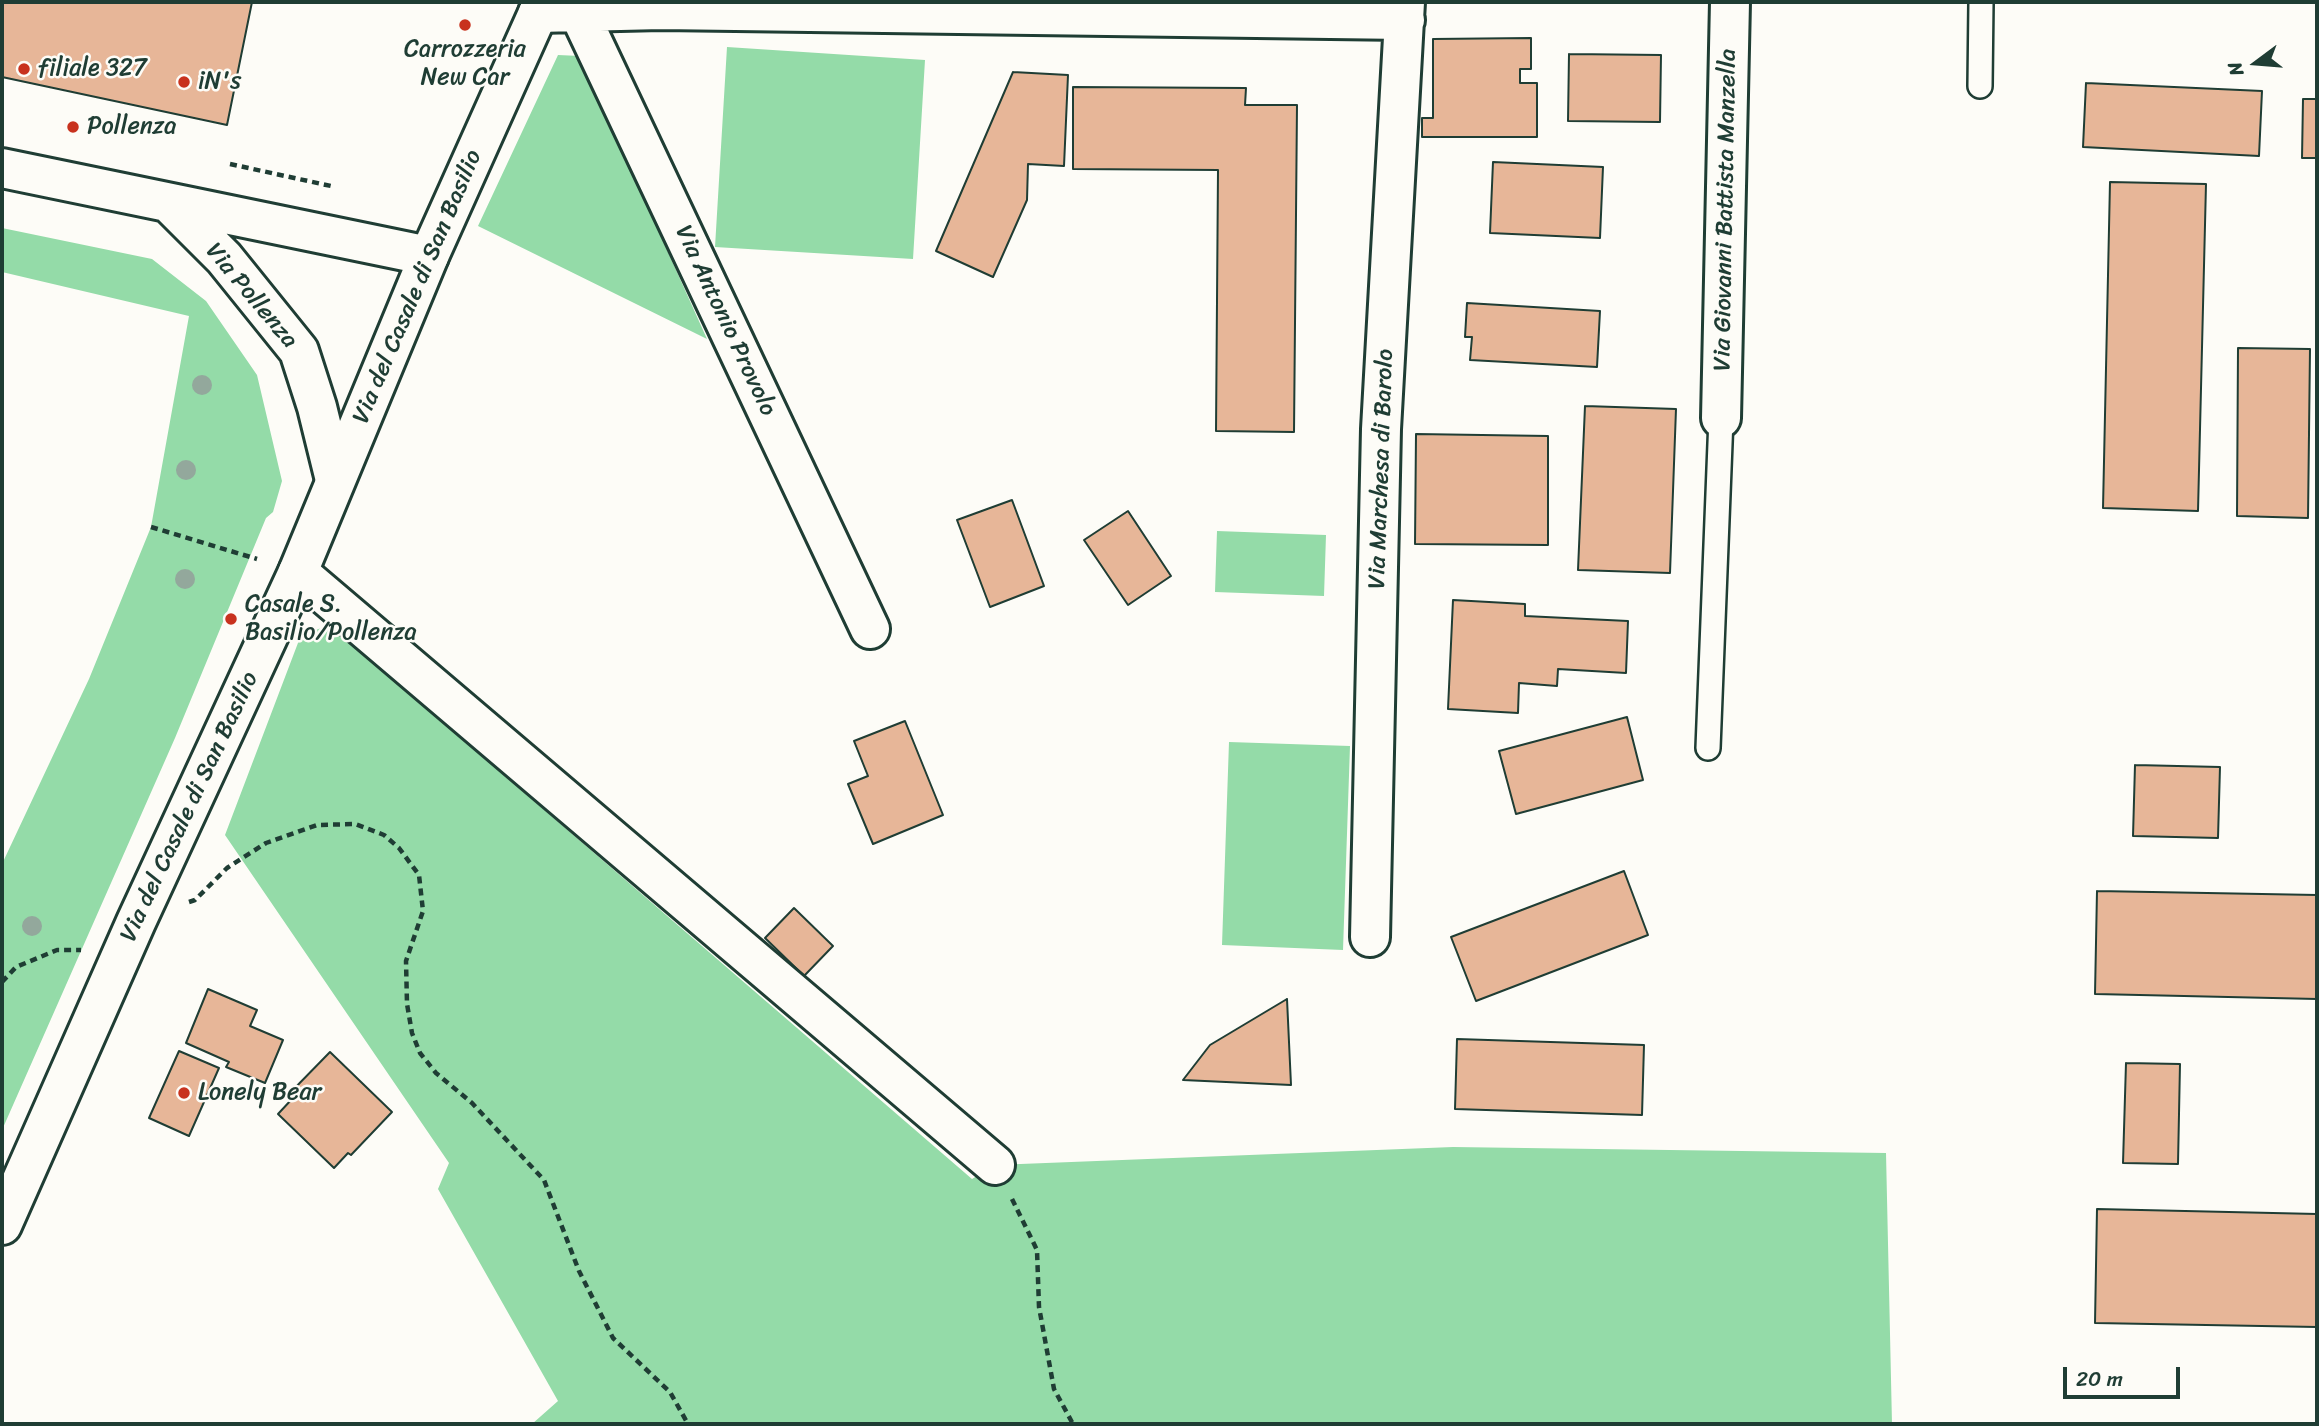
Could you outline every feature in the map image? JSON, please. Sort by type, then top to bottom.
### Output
[{"type":"street","name":"Via Giovanni Battista Manzella","points":[[1721,418],[1730,2]]},
{"type":"street","points":[[541,7],[579,13],[653,6],[1405,11]]},
{"type":"street","name":"Via del Casale di San Basilio","points":[[2,1226],[136,922],[298,572],[429,256],[541,7]]},
{"type":"street","name":"Via Marchesa di Barolo","points":[[1370,937],[1381,429],[1405,11]]},
{"type":"street","name":"Via Antonio Provolo","points":[[579,13],[870,629]]},
{"type":"street","name":"Via Pollenza","points":[[2,168],[429,256]]},
{"type":"street","name":"Via Pollenza","points":[[170,204],[224,258],[299,351],[317,407],[335,480]]},
{"type":"street","points":[[298,572],[995,1165]]},
{"type":"lane","points":[[1980,86],[1981,2]]},
{"type":"lane","points":[[1708,748],[1721,418]]},
{"type":"path","points":[[230,164],[331,186]]},
{"type":"path","points":[[151,527],[257,559]]},
{"type":"path","points":[[136,922],[195,900],[227,868],[266,842],[317,825],[355,824],[384,835],[392,841],[419,875],[423,911],[406,961],[407,1004],[412,1033],[420,1053],[436,1073],[472,1104],[544,1181],[579,1270],[614,1338],[670,1392],[688,1424]]},
{"type":"path","points":[[2,982],[16,967],[57,950],[86,950]]},
{"type":"path","points":[[995,1165],[1037,1250],[1039,1307],[1054,1389],[1073,1424]]},
{"type":"green space","points":[[727,47],[925,60],[913,259],[715,247]]},
{"type":"green space","points":[[558,55],[580,56],[707,339],[478,226]]},
{"type":"green space","points":[[2,228],[152,259],[206,301],[257,375],[282,481],[273,512],[266,518],[175,738],[2,1130],[2,864],[89,679],[151,527],[189,316],[2,272]]},
{"type":"green space","points":[[1217,531],[1326,535],[1324,596],[1215,592]]},
{"type":"green space","points":[[330,625],[972,1179],[995,1165],[1453,1147],[1886,1153],[1892,1424],[532,1424],[558,1401],[438,1189],[449,1163],[225,835],[301,635]]},
{"type":"green space","points":[[1229,742],[1350,746],[1343,950],[1222,945]]},
{"type":"building","points":[[2,2],[252,2],[227,125],[2,77]]},
{"type":"building","points":[[1531,38],[1531,69],[1520,69],[1520,83],[1537,83],[1537,137],[1422,137],[1422,118],[1433,118],[1433,39]]},
{"type":"building","points":[[1569,54],[1661,55],[1660,122],[1568,121]]},
{"type":"building","points":[[1013,72],[1068,75],[1064,166],[1028,164],[1027,200],[993,277],[936,251]]},
{"type":"building","points":[[2086,83],[2262,91],[2259,156],[2083,147]]},
{"type":"building","points":[[1073,87],[1246,88],[1245,105],[1297,105],[1294,432],[1216,431],[1218,170],[1073,169]]},
{"type":"building","points":[[2303,99],[2317,99],[2317,158],[2302,158]]},
{"type":"building","points":[[1493,162],[1603,167],[1600,238],[1490,233]]},
{"type":"building","points":[[2110,182],[2206,184],[2198,511],[2103,508]]},
{"type":"building","points":[[1467,303],[1600,311],[1597,367],[1470,360],[1472,337],[1465,337]]},
{"type":"building","points":[[2238,348],[2310,349],[2308,518],[2237,516]]},
{"type":"building","points":[[1585,406],[1676,409],[1670,573],[1578,570]]},
{"type":"building","points":[[1416,434],[1548,436],[1548,545],[1415,544]]},
{"type":"building","points":[[1012,500],[1044,586],[990,607],[957,520]]},
{"type":"building","points":[[1128,511],[1171,576],[1128,605],[1084,540]]},
{"type":"building","points":[[1453,600],[1525,604],[1525,616],[1628,621],[1626,673],[1558,669],[1557,686],[1519,683],[1518,713],[1448,709]]},
{"type":"building","points":[[1627,717],[1643,780],[1516,814],[1499,751]]},
{"type":"building","points":[[905,721],[943,815],[873,844],[848,784],[868,776],[854,741]]},
{"type":"building","points":[[2135,765],[2220,767],[2218,838],[2133,836]]},
{"type":"building","points":[[1624,871],[1648,935],[1476,1001],[1451,937]]},
{"type":"building","points":[[2097,891],[2317,895],[2317,999],[2095,994]]},
{"type":"building","points":[[794,908],[833,946],[804,976],[765,938]]},
{"type":"building","points":[[208,989],[257,1010],[250,1026],[283,1040],[265,1083],[226,1067],[229,1062],[186,1043]]},
{"type":"building","points":[[1287,999],[1291,1085],[1183,1080],[1210,1045]]},
{"type":"building","points":[[1457,1039],[1644,1045],[1642,1115],[1455,1109]]},
{"type":"building","name":"Lonely Bear","points":[[179,1051],[219,1068],[189,1136],[149,1118]]},
{"type":"building","points":[[330,1052],[392,1112],[351,1155],[348,1153],[334,1168],[278,1114],[292,1099],[288,1095]]},
{"type":"building","points":[[2126,1063],[2180,1064],[2178,1164],[2123,1163]]},
{"type":"building","points":[[2097,1209],[2317,1214],[2317,1327],[2095,1323]]},
{"type":"place","name":"Carrozzeria New Car","points":[[465,25]]},
{"type":"place","name":"filiale 327","points":[[24,69]]},
{"type":"place","name":"iN's","points":[[184,82]]},
{"type":"place","name":"Pollenza","points":[[73,127]]},
{"type":"place","name":"Casale S. Basilio/Pollenza","points":[[231,619]]},
{"type":"place","name":"Lonely Bear","points":[[184,1093]]}]
